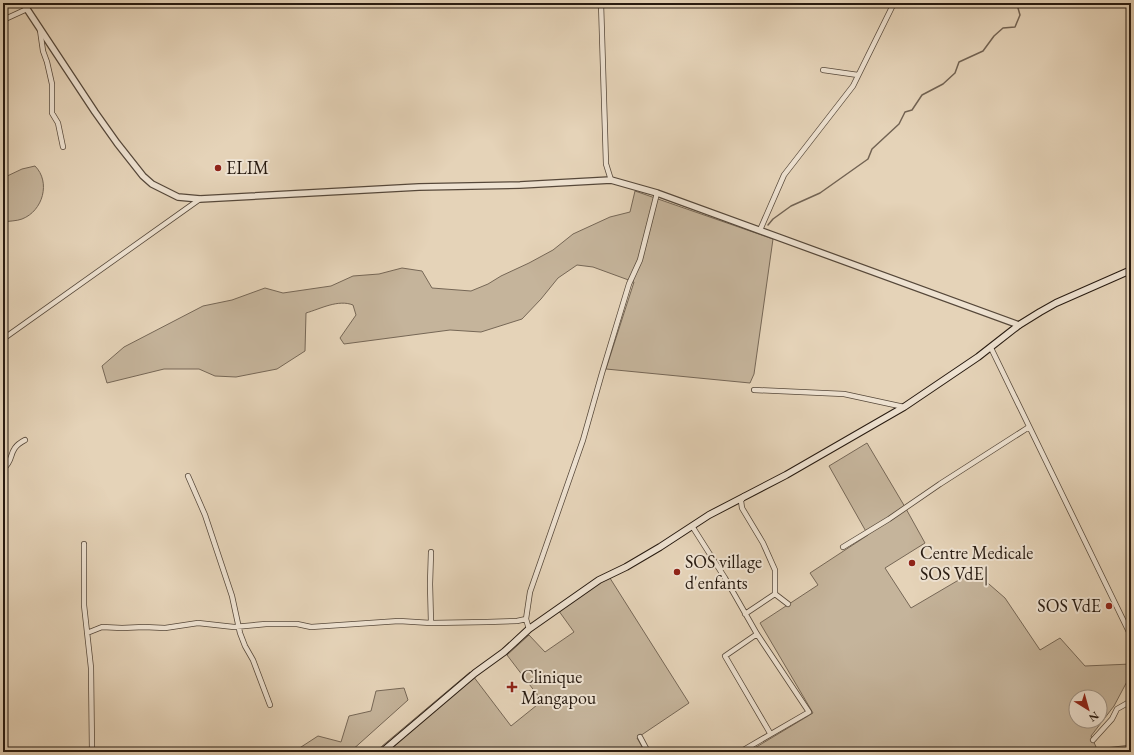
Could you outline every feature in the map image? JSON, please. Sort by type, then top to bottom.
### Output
[{"type":"main road","points":[[382,752],[475,673],[504,652],[529,629],[599,580],[626,567],[709,515],[786,475],[904,407],[991,348],[1019,326],[1056,303],[1131,270]]},
{"type":"street","points":[[23,3],[117,144],[143,176],[152,184],[178,197],[200,199],[411,188],[520,185],[611,180],[657,193],[1019,326]]},
{"type":"street","points":[[601,3],[606,164],[611,180]]},
{"type":"street","points":[[760,230],[784,175],[853,86],[894,3]]},
{"type":"street","points":[[3,20],[27,9]]},
{"type":"street","points":[[40,28],[52,84],[52,113],[59,127],[63,147]]},
{"type":"street","points":[[823,70],[858,75]]},
{"type":"street","points":[[529,629],[526,619],[530,592],[583,440],[629,284],[640,260],[657,193]]},
{"type":"street","points":[[3,339],[200,199]]},
{"type":"street","points":[[991,348],[1131,636]]},
{"type":"street","points":[[754,390],[844,394],[904,407]]},
{"type":"street","points":[[843,547],[889,519],[940,484],[1029,427]]},
{"type":"street","points":[[3,469],[11,459],[12,452],[15,447],[25,440]]},
{"type":"street","points":[[188,476],[205,515],[232,596],[240,626],[240,633],[253,660],[270,705]]},
{"type":"street","points":[[744,496],[741,501],[742,508],[763,544],[775,570],[775,594]]},
{"type":"street","points":[[692,526],[725,578],[757,634],[809,712],[740,752]]},
{"type":"street","points":[[84,544],[84,605],[91,668],[92,752]]},
{"type":"street","points":[[431,552],[431,623]]},
{"type":"street","points":[[775,594],[788,604]]},
{"type":"street","points":[[745,614],[775,594]]},
{"type":"street","points":[[87,633],[102,627],[165,628],[198,623],[234,627],[253,624],[297,624],[311,627],[399,621],[431,623],[517,621],[526,619]]},
{"type":"street","points":[[757,634],[725,656],[770,734]]},
{"type":"street","points":[[1093,740],[1112,718],[1116,709],[1131,701]]},
{"type":"street","points":[[640,737],[648,752]]},
{"type":"shaded area","points":[[35,166],[43,180],[40,203],[35,210],[22,219],[3,222],[3,178],[22,169]]},
{"type":"shaded area","points":[[635,191],[773,239],[754,374],[750,383],[606,369],[634,282],[593,267],[577,265],[558,278],[522,319],[481,332],[450,330],[344,344],[340,338],[356,315],[353,305],[341,303],[306,313],[305,351],[277,369],[236,377],[215,376],[199,369],[164,369],[107,383],[102,366],[124,347],[203,306],[232,300],[265,288],[283,293],[331,286],[353,276],[379,274],[402,268],[422,271],[432,288],[471,291],[488,284],[553,250],[573,234],[610,217],[630,212]]},
{"type":"shaded area","points":[[867,443],[925,543],[885,568],[911,608],[974,571],[1005,598],[1040,650],[1060,638],[1085,666],[1131,664],[1131,674],[1114,706],[1108,714],[1108,689],[1068,689],[1068,729],[1096,729],[1091,736],[1097,749],[1131,745],[1131,752],[748,752],[813,713],[760,623],[818,585],[810,573],[868,535],[829,466]]},
{"type":"shaded area","points":[[608,575],[689,703],[637,738],[645,752],[375,752],[470,672],[511,726],[542,701],[507,655],[529,635],[545,652],[574,632],[556,607],[589,584]]},
{"type":"shaded area","points":[[404,688],[408,700],[350,752],[299,752],[298,749],[318,736],[341,742],[349,716],[371,711],[376,691]]},
{"type":"waterway","points":[[768,225],[773,219],[791,206],[820,193],[868,159],[872,149],[899,124],[905,112],[912,110],[922,95],[943,84],[955,73],[959,62],[983,51],[994,36],[1003,28],[1015,27],[1020,15],[1018,8],[1020,3]]},
{"type":"place","name":"ELIM","points":[[218,168]]},
{"type":"place","name":"Centre Medicale SOS VdE|","points":[[912,563]]},
{"type":"place","name":"SOS village d'enfants","points":[[677,572]]},
{"type":"place","name":"SOS VdE","points":[[1109,606]]},
{"type":"place","name":"Clinique Mangapou","points":[[512,687]]}]
